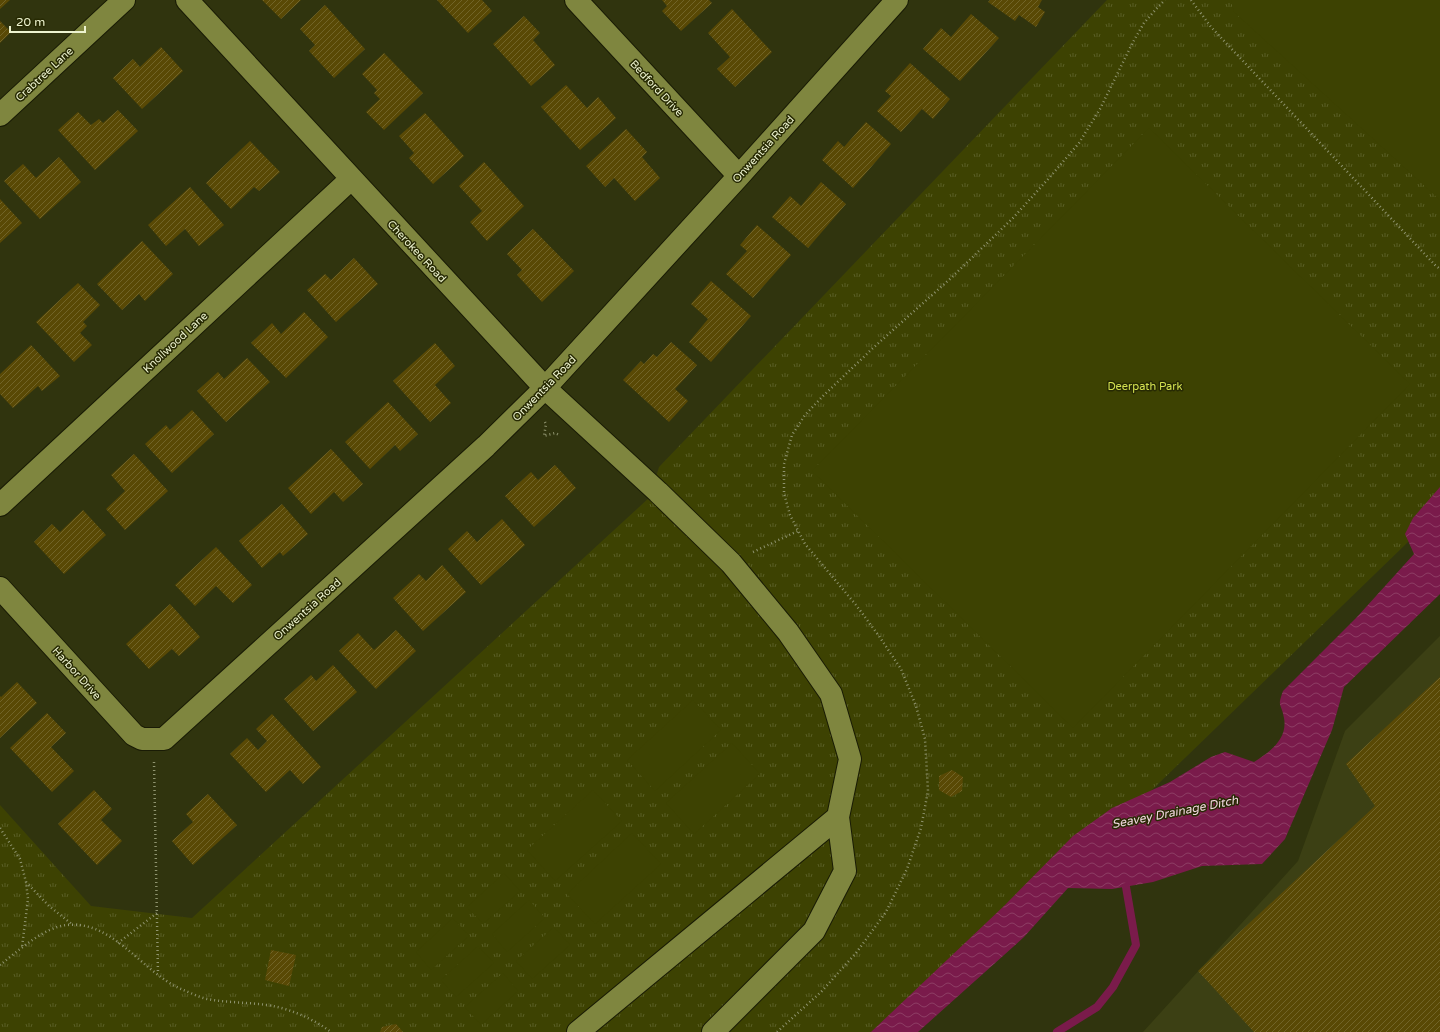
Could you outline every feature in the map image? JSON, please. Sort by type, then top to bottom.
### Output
[{"type":"street","name":"Crabtree Lane","points":[[0,115],[124,0]]},
{"type":"street","name":"Cherokee Road","points":[[187,0],[545,388],[658,492],[731,563],[788,632],[831,694],[850,759],[838,817],[845,871],[814,931],[713,1032]]},
{"type":"street","name":"Bedford Drive","points":[[576,0],[739,176]]},
{"type":"street","name":"Onwentsia Road","points":[[159,739],[486,446],[545,388],[895,3]]},
{"type":"street","name":"Knollwood Lane","points":[[0,505],[351,179]]},
{"type":"street","name":"Harbor Drive","points":[[0,588],[134,735],[142,739],[159,739]]},
{"type":"street","points":[[578,1032],[838,817]]},
{"type":"path","points":[[777,1032],[822,991],[856,953],[886,912],[909,862],[921,828],[928,791],[925,739],[916,706],[901,669],[856,605],[805,544],[790,515],[784,493],[784,464],[792,435],[805,415],[823,396],[1013,218],[1050,177],[1079,143],[1100,109],[1144,23],[1165,0]]},
{"type":"path","points":[[1191,0],[1210,27],[1429,260],[1440,269]]},
{"type":"path","points":[[158,974],[157,913],[159,739]]},
{"type":"path","points":[[0,828],[20,859],[26,882],[28,899],[22,948]]},
{"type":"path","points":[[26,882],[49,906],[73,925]]},
{"type":"path","points":[[118,943],[157,913]]},
{"type":"path","points":[[0,965],[42,934],[66,925],[91,926],[110,936],[158,974],[179,988],[206,999],[274,1007],[299,1014],[331,1032]]},
{"type":"shaded area","points":[[1440,636],[1440,1032],[1143,1032],[1298,861],[1345,731]]},
{"type":"green space","name":"Deerpath Park","points":[[1107,0],[1440,0],[1440,511],[902,1032],[0,1032],[0,805],[91,906],[192,918],[650,497],[659,467]]},
{"type":"green space","points":[[1231,0],[1440,0],[1440,200],[1234,12]]},
{"type":"green space","points":[[1149,128],[1410,384],[1073,728],[812,471]]},
{"type":"green space","points":[[693,700],[721,730],[655,791],[627,760]]},
{"type":"green space","points":[[732,743],[760,774],[694,834],[666,803]]},
{"type":"green space","points":[[593,790],[622,821],[555,881],[527,850]]},
{"type":"green space","points":[[632,833],[661,864],[595,924],[567,894]]},
{"type":"green space","points":[[504,873],[520,891],[483,924],[467,907]]},
{"type":"green space","points":[[529,900],[545,918],[507,952],[492,934]]},
{"type":"green space","points":[[453,918],[469,936],[431,970],[416,952]]},
{"type":"green space","points":[[554,927],[570,945],[532,979],[516,961]]},
{"type":"green space","points":[[478,946],[494,963],[456,997],[441,980]]},
{"type":"green space","points":[[503,973],[518,991],[481,1025],[465,1007]]},
{"type":"water","name":"Seavey Drainage Ditch","points":[[1440,487],[1440,594],[1344,687],[1332,730],[1285,839],[1262,864],[1202,866],[1153,882],[1112,889],[1068,888],[1024,937],[918,1032],[871,1032],[1005,905],[1073,836],[1112,808],[1170,782],[1211,757],[1225,752],[1254,762],[1272,749],[1280,739],[1285,726],[1280,705],[1283,691],[1357,617],[1414,554],[1405,534],[1413,518]]},
{"type":"building","points":[[0,0],[10,0],[0,9]]},
{"type":"building","points":[[262,0],[301,0],[281,19]]},
{"type":"building","points":[[437,0],[482,0],[492,11],[468,33]]},
{"type":"building","points":[[662,0],[709,0],[712,3],[681,31],[662,11],[667,6]]},
{"type":"building","points":[[990,0],[1042,0],[1038,7],[1045,12],[1036,27],[1019,15],[1015,21],[988,2]]},
{"type":"building","points":[[325,5],[365,49],[334,78],[309,51],[315,45],[300,29]]},
{"type":"building","points":[[732,9],[772,52],[735,87],[717,69],[730,57],[708,33]]},
{"type":"building","points":[[971,14],[999,38],[960,81],[923,49],[941,28],[951,37]]},
{"type":"building","points":[[524,16],[540,33],[533,40],[555,65],[531,86],[493,44]]},
{"type":"building","points":[[0,21],[11,32],[0,43]]},
{"type":"building","points":[[161,47],[183,71],[142,109],[113,78],[133,59],[140,67]]},
{"type":"building","points":[[384,53],[423,93],[384,130],[366,112],[380,99],[374,93],[377,90],[362,74]]},
{"type":"building","points":[[910,63],[950,99],[933,119],[922,109],[901,132],[877,111],[891,96],[885,91]]},
{"type":"building","points":[[566,85],[587,108],[598,97],[616,118],[580,150],[541,107]]},
{"type":"building","points":[[118,110],[138,131],[95,170],[58,130],[78,112],[91,125],[99,119],[103,123]]},
{"type":"building","points":[[425,113],[464,156],[433,184],[409,158],[414,153],[399,136]]},
{"type":"building","points":[[866,122],[891,144],[853,188],[822,160],[838,141],[844,147]]},
{"type":"building","points":[[626,129],[647,152],[642,157],[660,178],[635,201],[614,178],[605,187],[586,166]]},
{"type":"building","points":[[250,141],[280,172],[259,191],[254,187],[231,209],[206,183]]},
{"type":"building","points":[[59,157],[81,182],[40,219],[4,181],[23,164],[36,178]]},
{"type":"building","points":[[484,162],[524,206],[487,241],[470,222],[482,211],[459,186]]},
{"type":"building","points":[[821,182],[846,204],[808,248],[772,217],[790,196],[801,206]]},
{"type":"building","points":[[190,187],[224,225],[199,246],[185,229],[166,246],[148,225]]},
{"type":"building","points":[[0,199],[22,223],[0,243]]},
{"type":"building","points":[[757,225],[791,255],[753,298],[726,274],[747,251],[740,245]]},
{"type":"building","points":[[533,229],[574,271],[542,302],[517,275],[522,270],[507,254]]},
{"type":"building","points":[[142,241],[173,274],[145,301],[139,294],[122,310],[97,284]]},
{"type":"building","points":[[354,258],[378,284],[336,322],[307,290],[325,274],[331,280]]},
{"type":"building","points":[[711,281],[751,316],[711,362],[689,342],[708,319],[691,304]]},
{"type":"building","points":[[78,283],[100,305],[83,322],[87,326],[80,333],[92,345],[74,362],[36,322]]},
{"type":"building","points":[[304,312],[328,337],[286,378],[251,343],[272,323],[281,334]]},
{"type":"building","points":[[671,342],[697,365],[675,389],[688,401],[669,422],[623,380],[641,361],[644,364],[653,354],[657,357]]},
{"type":"building","points":[[435,343],[455,366],[435,385],[451,403],[430,422],[393,381]]},
{"type":"building","points":[[31,345],[60,376],[42,391],[38,386],[13,408],[0,394],[0,374]]},
{"type":"building","points":[[247,358],[270,382],[226,422],[197,391],[218,372],[224,379]]},
{"type":"building","points":[[388,402],[418,434],[400,451],[395,445],[370,469],[345,442]]},
{"type":"building","points":[[192,410],[214,434],[172,473],[145,444],[166,425],[170,430]]},
{"type":"building","points":[[331,449],[363,484],[343,502],[334,492],[311,514],[288,488]]},
{"type":"building","points":[[134,454],[168,491],[125,530],[106,509],[125,491],[111,475]]},
{"type":"building","points":[[555,465],[576,488],[534,527],[505,496],[531,472],[538,480]]},
{"type":"building","points":[[282,504],[308,534],[283,556],[280,552],[262,568],[239,541]]},
{"type":"building","points":[[83,510],[106,535],[64,574],[34,542],[52,524],[60,532]]},
{"type":"building","points":[[502,519],[525,545],[481,585],[448,549],[467,531],[477,542]]},
{"type":"building","points":[[216,547],[252,585],[233,603],[216,586],[195,606],[175,585]]},
{"type":"building","points":[[442,565],[466,592],[423,631],[393,598],[419,574],[426,581]]},
{"type":"building","points":[[170,604],[200,637],[179,656],[172,649],[149,669],[126,644]]},
{"type":"building","points":[[396,630],[416,651],[376,689],[339,651],[358,633],[374,650]]},
{"type":"building","points":[[333,665],[357,692],[313,731],[284,699],[311,675],[316,681]]},
{"type":"building","points":[[1440,677],[1440,1032],[1254,1032],[1198,971],[1375,806],[1346,764]]},
{"type":"building","points":[[17,682],[37,703],[0,738],[0,696],[1,697]]},
{"type":"building","points":[[47,713],[66,733],[51,747],[74,771],[52,792],[10,748]]},
{"type":"building","points":[[272,714],[321,767],[303,784],[290,770],[266,792],[230,754],[247,738],[258,750],[267,741],[256,729]]},
{"type":"building","points":[[952,770],[963,777],[962,791],[951,797],[939,790],[939,776]]},
{"type":"building","points":[[94,790],[112,809],[101,820],[122,841],[97,865],[58,824]]},
{"type":"building","points":[[208,794],[237,825],[193,865],[172,841],[193,822],[186,814]]},
{"type":"building","points":[[271,950],[296,955],[289,986],[265,980]]},
{"type":"building","points":[[396,1024],[403,1032],[380,1032],[382,1027]]},
{"type":"waterway","points":[[1057,1032],[1097,1007],[1113,987],[1136,945],[1126,887]]}]
